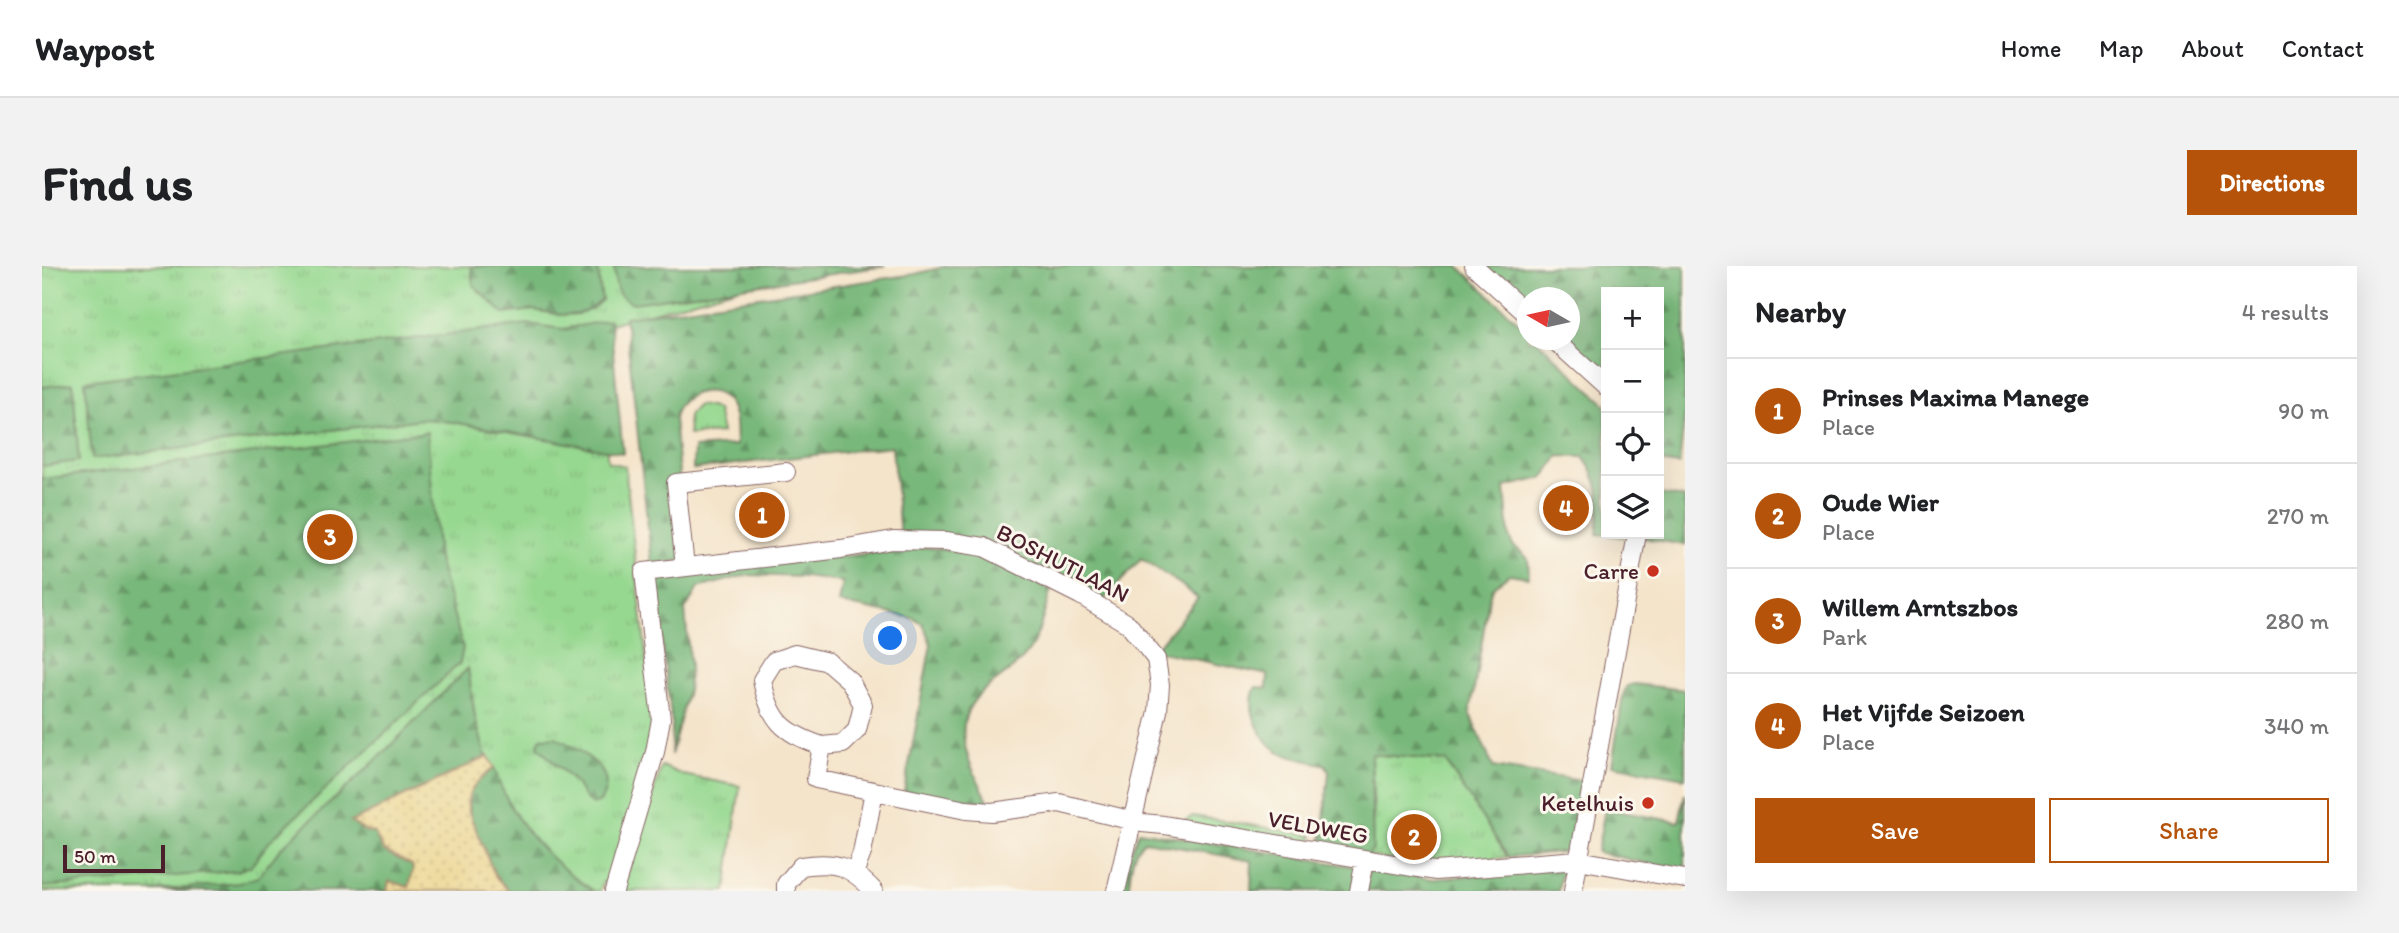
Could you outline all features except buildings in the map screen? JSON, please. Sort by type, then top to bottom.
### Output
[{"type":"lane","points":[[1474,266],[1517,305]]},
{"type":"lane","points":[[1565,350],[1601,382]]},
{"type":"lane","points":[[685,567],[676,483],[786,472]]},
{"type":"lane","points":[[1573,891],[1636,539]]},
{"type":"lane","name":"BOSHUTLAAN","points":[[614,891],[655,752],[661,719],[644,572],[841,549],[893,540],[946,541],[984,547],[1128,624],[1156,659],[1160,685],[1158,711],[1116,891]]},
{"type":"lane","points":[[796,654],[828,663],[850,681],[863,705],[858,730],[843,744],[822,746],[797,738],[779,723],[766,705],[762,680],[774,661],[796,654]]},
{"type":"lane","name":"VELDWEG","points":[[822,746],[816,779],[872,798],[992,813],[1059,803],[1134,820],[1435,872],[1578,860],[1673,882]]},
{"type":"lane","points":[[855,871],[862,853],[872,798]]},
{"type":"lane","points":[[1359,891],[1365,860]]},
{"type":"lane","points":[[786,891],[786,884],[801,866],[824,863],[855,871],[874,891]]},
{"type":"green space","points":[[42,266],[816,266],[589,330],[608,462],[625,466],[654,728],[609,886],[603,882],[600,891],[42,891]]},
{"type":"green space","points":[[471,266],[597,266],[602,300],[591,309],[578,314],[562,315],[533,310],[504,314],[473,285]]},
{"type":"green space","points":[[614,266],[885,266],[634,303],[619,293]]},
{"type":"green space","points":[[947,266],[1458,266],[1517,321],[1517,350],[1548,350],[1601,400],[1601,534],[1597,534],[1597,485],[1583,457],[1559,456],[1543,478],[1505,487],[1509,537],[1513,545],[1528,558],[1529,577],[1509,574],[1492,588],[1470,714],[1493,767],[1583,781],[1571,851],[1508,857],[1445,761],[1371,754],[1373,848],[1368,856],[1321,848],[1329,772],[1326,765],[1283,754],[1271,745],[1260,731],[1253,713],[1253,695],[1256,687],[1267,688],[1268,675],[1152,650],[1198,598],[1141,559],[1104,600],[1030,565],[900,536],[892,446],[693,469],[694,448],[736,445],[734,417],[728,402],[713,392],[696,393],[681,403],[674,419],[687,560],[652,564],[625,317],[915,274]]},
{"type":"green space","points":[[1483,266],[1685,266],[1685,412],[1679,465],[1664,463],[1664,287],[1601,287],[1601,376],[1573,350],[1580,350],[1580,287],[1517,287],[1517,298]]},
{"type":"green space","points":[[610,320],[623,453],[423,419],[92,459],[85,381],[528,324],[563,329]]},
{"type":"green space","points":[[73,383],[79,461],[42,466],[42,387]]},
{"type":"green space","points":[[698,405],[717,410],[722,433],[689,435],[688,416]]},
{"type":"green space","points":[[427,432],[438,559],[463,648],[460,663],[271,840],[251,866],[237,871],[42,887],[42,479]]},
{"type":"green space","points":[[1664,495],[1685,498],[1685,545],[1648,539],[1664,539]]},
{"type":"green space","points":[[925,547],[986,559],[1051,590],[1032,646],[1016,665],[984,690],[972,703],[966,717],[963,731],[965,745],[989,802],[904,792],[931,644],[923,624],[912,618],[839,603],[843,582],[804,577],[747,575],[698,588],[685,610],[690,665],[688,690],[671,755],[672,724],[654,578]]},
{"type":"green space","points":[[468,668],[475,717],[485,754],[488,756],[351,822],[374,833],[384,851],[412,865],[409,887],[390,882],[387,891],[153,891],[239,883],[258,877],[281,848],[374,762]]},
{"type":"green space","points":[[1634,684],[1685,690],[1685,778],[1612,765],[1623,695],[1627,686]]},
{"type":"green space","points":[[556,737],[586,755],[602,771],[606,781],[599,803],[592,805],[577,785],[539,748],[541,738]]},
{"type":"green space","points":[[1371,754],[1445,761],[1508,857],[1433,867],[1368,856],[1374,811]]},
{"type":"green space","points":[[662,766],[683,775],[740,786],[726,891],[622,891]]},
{"type":"green space","points":[[494,768],[510,805],[533,838],[561,867],[594,891],[509,891],[495,876],[472,823],[467,799],[475,783]]},
{"type":"green space","points":[[1685,793],[1685,872],[1597,852],[1605,809],[1679,822]]},
{"type":"green space","points":[[1193,816],[1313,835],[1312,847],[1183,822]]},
{"type":"green space","points":[[1139,831],[1357,867],[1353,891],[1251,891],[1252,861],[1145,841],[1136,850],[1128,891],[1115,891]]},
{"type":"green space","points":[[1562,867],[1558,891],[1364,891],[1369,870],[1434,879]]},
{"type":"sand","points":[[488,756],[494,768],[478,781],[471,791],[468,810],[495,876],[509,891],[387,891],[389,881],[409,887],[412,865],[384,851],[374,833],[351,822]]},
{"type":"place","name":"Het Vijfde Seizoen","points":[[1566,508]]},
{"type":"place","name":"Prinses Maxima Manege","points":[[762,515]]},
{"type":"place","name":"Willem Arntszbos","points":[[330,537]]},
{"type":"place","name":"Carre","points":[[1653,571]]},
{"type":"place","name":"Ketelhuis","points":[[1648,803]]},
{"type":"place","name":"Oude Wier","points":[[1414,837]]}]
